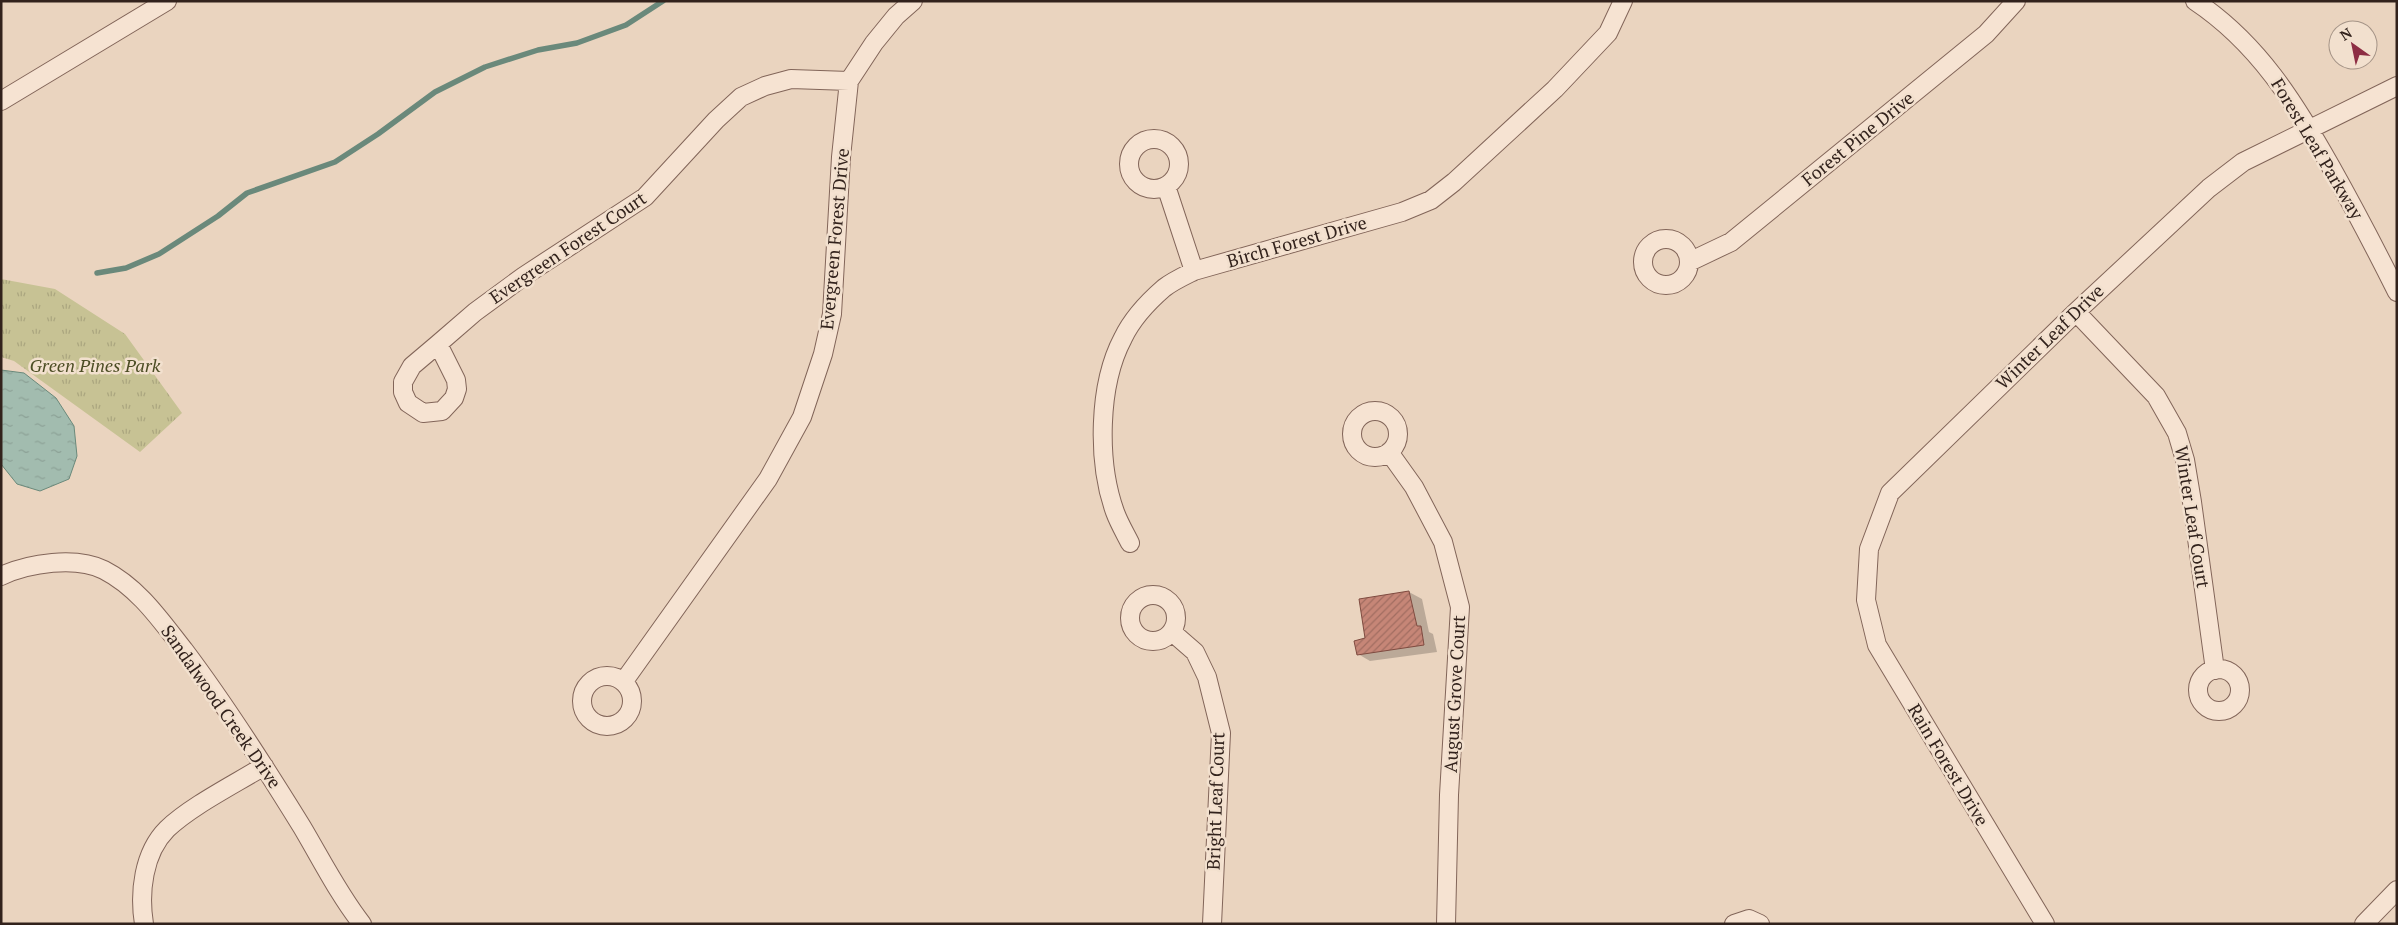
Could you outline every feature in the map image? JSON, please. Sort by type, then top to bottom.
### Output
[{"type":"street","points":[[1,102],[167,1]]},
{"type":"street","name":"Evergreen Forest Drive","points":[[624,681],[768,479],[802,416],[814,386],[832,314],[841,157],[849,81],[874,43],[896,16],[912,1]]},
{"type":"street","name":"Birch Forest Drive","points":[[1130,543],[1115,511],[1107,477],[1103,443],[1108,380],[1123,338],[1133,322],[1165,288],[1194,271],[1402,212],[1431,200],[1454,182],[1555,89],[1608,33],[1623,1]]},
{"type":"street","name":"Forest Pine Drive","points":[[1689,262],[1731,242],[1986,34],[2016,1]]},
{"type":"street","name":"Forest Leaf Parkway","points":[[2195,1],[2234,30],[2276,78],[2309,129],[2359,218],[2397,292]]},
{"type":"street","name":"Evergreen Forest Court","points":[[438,344],[524,276],[645,197],[716,120],[742,97],[765,86],[792,79],[849,81]]},
{"type":"street","name":"Winter Leaf Drive","points":[[1866,600],[1869,549],[1890,493],[2076,312],[2209,188],[2243,162],[2397,86]]},
{"type":"street","points":[[1166,186],[1194,271]]},
{"type":"street","name":"Winter Leaf Court","points":[[2076,312],[2156,396],[2177,433],[2185,460],[2192,502],[2215,670]]},
{"type":"street","name":"August Grove Court","points":[[1389,452],[1414,486],[1443,542],[1460,608],[1450,795],[1446,924]]},
{"type":"street","name":"Sandalwood Creek Drive","points":[[1,576],[35,564],[79,564],[103,570],[125,584],[159,617],[212,687],[264,766],[362,924]]},
{"type":"street","name":"Rain Forest Drive","points":[[1866,600],[1877,645],[2045,924]]},
{"type":"street","name":"Bright Leaf Court","points":[[1172,632],[1195,652],[1207,677],[1221,733],[1212,924]]},
{"type":"street","points":[[144,924],[142,886],[146,866],[155,846],[166,830],[196,808],[264,766]]},
{"type":"street","points":[[2364,924],[2397,890]]},
{"type":"street","points":[[1734,924],[1748,919],[1760,924]]},
{"type":"green space","name":"Green Pines Park","points":[[1,279],[55,289],[125,334],[182,413],[140,452],[14,361],[1,357]]},
{"type":"water","points":[[1,370],[24,373],[56,398],[74,426],[77,456],[69,479],[40,491],[17,484],[1,464]]},
{"type":"building","points":[[1409,591],[1417,626],[1421,626],[1424,645],[1357,655],[1354,641],[1365,638],[1359,599]]},
{"type":"waterway","points":[[97,273],[126,268],[159,254],[218,216],[247,193],[335,162],[378,134],[435,92],[485,67],[538,50],[577,43],[626,25],[663,1]]}]
